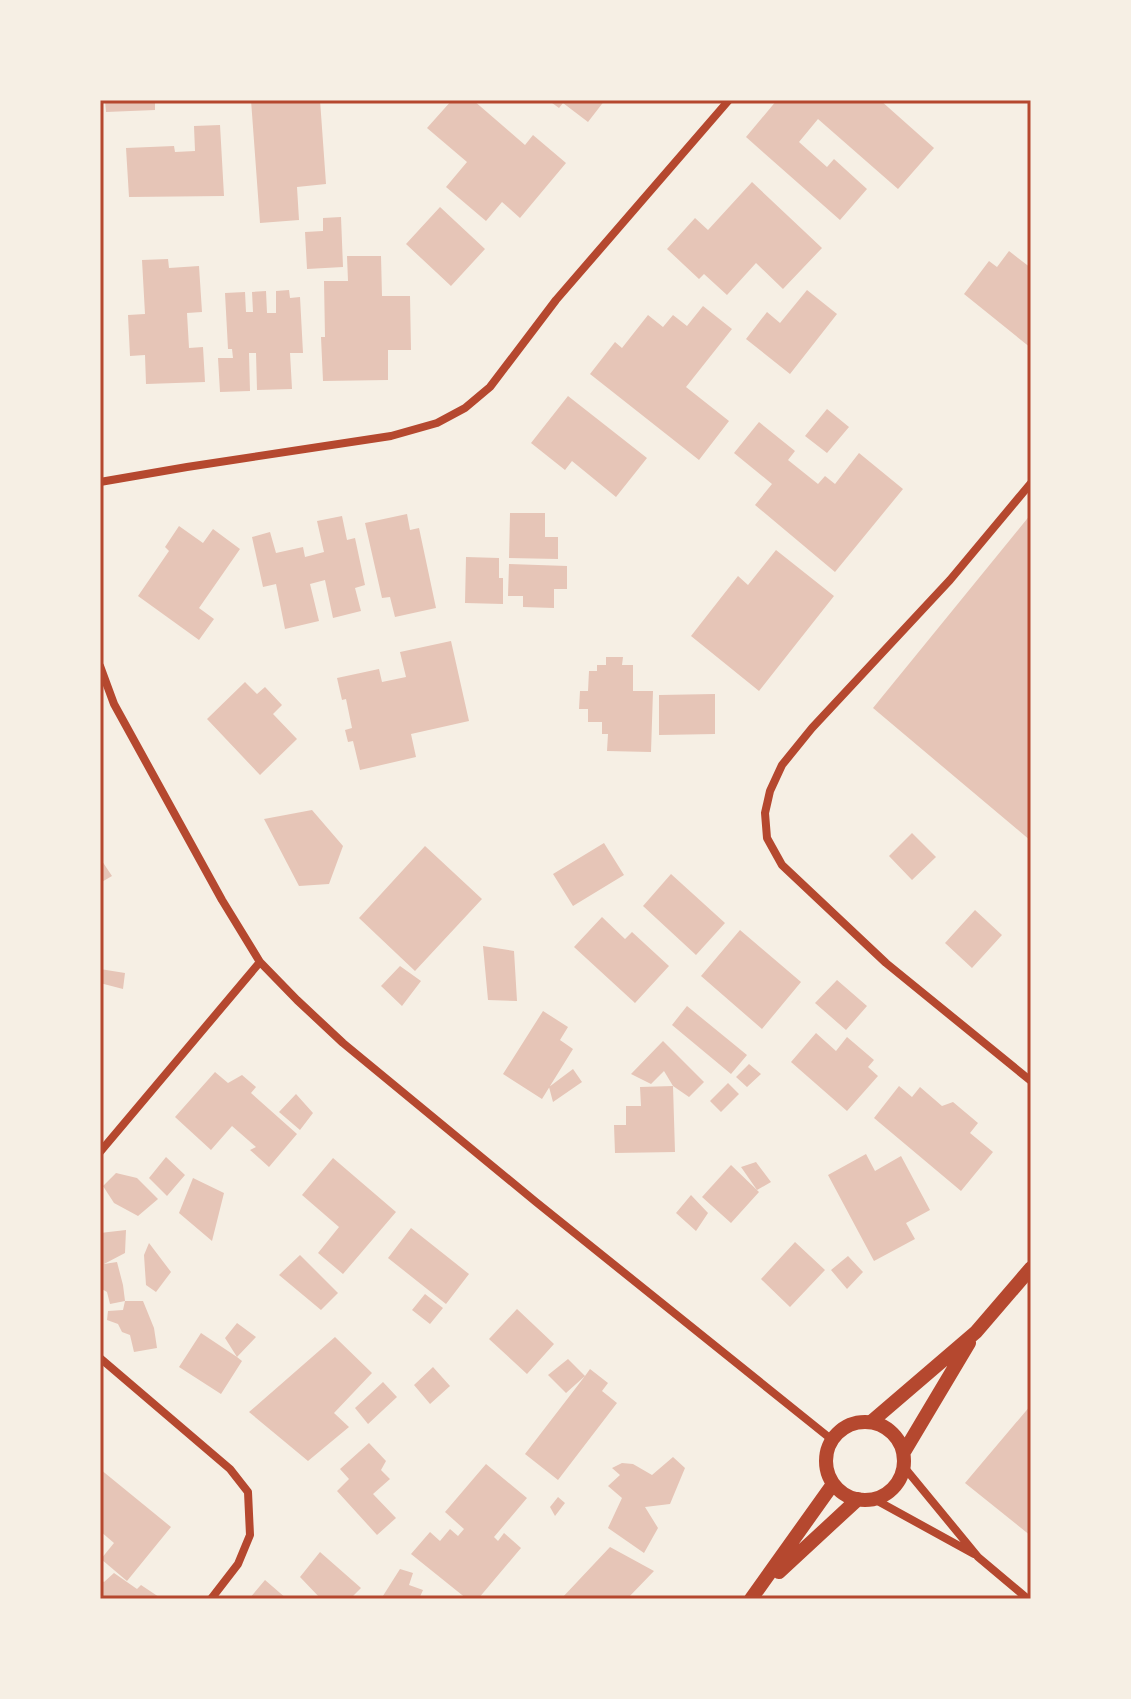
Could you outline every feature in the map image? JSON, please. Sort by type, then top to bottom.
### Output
[{"type":"street","points":[[100,482],[391,436],[437,423],[465,408],[490,387],[556,300],[729,100]]},
{"type":"street","points":[[1031,483],[950,580],[812,728],[782,765],[770,791],[765,813],[767,838],[782,865],[886,963],[1031,1081]]},
{"type":"street","points":[[100,666],[114,704],[222,900],[260,962],[343,1043],[831,1439]]},
{"type":"street","points":[[100,1152],[260,962]]},
{"type":"street","points":[[871,1422],[976,1332],[1031,1268]]},
{"type":"street","points":[[976,1332],[904,1459],[898,1482],[888,1493],[874,1499],[858,1499],[844,1494],[833,1484],[827,1469],[826,1454],[831,1439],[842,1428],[856,1422],[871,1422],[886,1427],[897,1437],[904,1459],[978,1557]]},
{"type":"street","points":[[100,1358],[230,1469],[248,1492],[250,1535],[238,1564],[211,1599]]},
{"type":"street","points":[[754,1595],[833,1484]]},
{"type":"street","points":[[754,1595],[858,1499]]},
{"type":"street","points":[[874,1499],[978,1557],[1028,1599]]},
{"type":"building","points":[[105,100],[155,100],[155,110],[106,112]]},
{"type":"building","points":[[251,100],[320,100],[326,184],[297,187],[299,220],[260,223]]},
{"type":"building","points":[[452,100],[473,100],[525,145],[533,135],[566,163],[520,218],[502,202],[486,221],[446,187],[467,162],[427,128]]},
{"type":"building","points":[[548,100],[605,100],[588,122],[563,103],[559,108]]},
{"type":"building","points":[[777,100],[880,100],[934,148],[898,189],[818,119],[799,142],[827,167],[834,159],[867,189],[840,220],[746,137]]},
{"type":"building","points":[[220,125],[224,196],[129,197],[126,148],[174,146],[175,152],[195,151],[194,126]]},
{"type":"building","points":[[752,182],[822,248],[783,289],[756,263],[727,295],[704,274],[699,279],[667,249],[695,218],[708,230]]},
{"type":"building","points":[[440,207],[485,249],[451,286],[406,244]]},
{"type":"building","points":[[341,217],[343,267],[307,269],[305,232],[323,231],[323,218]]},
{"type":"building","points":[[1009,251],[1031,268],[1031,348],[964,294],[989,261],[997,267]]},
{"type":"building","points":[[347,256],[381,256],[382,296],[410,296],[411,350],[388,350],[388,380],[323,381],[321,337],[325,337],[324,281],[348,281]]},
{"type":"building","points":[[168,259],[169,268],[199,266],[202,312],[187,313],[189,348],[203,347],[205,382],[146,384],[145,355],[130,356],[128,315],[145,314],[142,260]]},
{"type":"building","points":[[289,290],[290,298],[300,297],[303,353],[290,353],[292,389],[257,390],[256,353],[249,353],[250,391],[220,392],[218,358],[233,358],[232,349],[228,349],[225,293],[245,292],[246,312],[253,312],[252,292],[266,291],[267,313],[276,313],[276,291]]},
{"type":"building","points":[[807,290],[837,314],[790,374],[746,339],[767,312],[780,323]]},
{"type":"building","points":[[703,306],[732,329],[686,387],[729,421],[699,460],[590,374],[615,342],[622,348],[648,315],[663,327],[673,315],[687,326]]},
{"type":"building","points":[[568,396],[647,458],[616,497],[572,461],[565,470],[531,443]]},
{"type":"building","points":[[827,409],[849,427],[827,453],[805,436]]},
{"type":"building","points":[[759,422],[795,451],[788,460],[818,484],[825,476],[835,484],[859,453],[903,489],[835,572],[755,505],[772,484],[734,453]]},
{"type":"building","points":[[510,513],[545,513],[545,537],[558,537],[558,559],[509,558]]},
{"type":"building","points":[[407,514],[410,530],[419,528],[436,608],[395,617],[390,597],[382,598],[365,523]]},
{"type":"building","points":[[1031,514],[1031,841],[873,708]]},
{"type":"building","points":[[342,516],[347,540],[355,538],[365,585],[355,588],[361,611],[333,618],[325,580],[310,584],[319,621],[285,629],[276,584],[263,587],[252,537],[270,532],[276,553],[303,547],[305,557],[324,552],[317,521]]},
{"type":"building","points":[[179,526],[203,543],[213,529],[240,549],[199,608],[214,619],[199,640],[138,596],[169,551],[165,547]]},
{"type":"building","points":[[776,550],[834,596],[759,691],[691,636],[738,576],[748,585]]},
{"type":"building","points":[[466,557],[499,558],[503,604],[465,603]]},
{"type":"building","points":[[509,564],[567,566],[567,589],[554,589],[554,608],[523,607],[523,596],[508,596]]},
{"type":"building","points":[[451,641],[469,721],[411,734],[416,757],[360,770],[353,741],[348,742],[345,730],[352,728],[346,699],[342,700],[337,678],[379,669],[382,682],[406,677],[400,652]]},
{"type":"building","points":[[606,657],[623,657],[622,665],[633,665],[633,691],[653,691],[651,752],[607,751],[608,734],[602,734],[602,722],[588,722],[588,709],[579,709],[580,691],[588,691],[589,671],[597,671],[597,665],[606,665]]},
{"type":"building","points":[[245,682],[257,694],[265,687],[282,705],[273,714],[297,739],[260,775],[207,719]]},
{"type":"building","points":[[715,694],[715,734],[659,735],[659,695]]},
{"type":"building","points":[[312,810],[343,846],[329,884],[299,886],[264,819]]},
{"type":"building","points":[[912,833],[936,857],[912,880],[889,856]]},
{"type":"building","points":[[604,843],[624,875],[573,906],[553,874]]},
{"type":"building","points":[[425,846],[482,899],[415,971],[359,918]]},
{"type":"building","points":[[100,858],[112,876],[100,883]]},
{"type":"building","points":[[671,874],[725,923],[696,955],[643,906]]},
{"type":"building","points":[[975,910],[1002,935],[972,968],[945,943]]},
{"type":"building","points":[[602,917],[625,939],[632,932],[669,966],[635,1003],[574,947]]},
{"type":"building","points":[[740,930],[801,982],[762,1029],[701,976]]},
{"type":"building","points":[[483,946],[514,951],[517,1001],[488,1000]]},
{"type":"building","points":[[400,966],[421,981],[402,1006],[381,986]]},
{"type":"building","points":[[100,969],[125,973],[123,989],[100,983]]},
{"type":"building","points":[[837,980],[867,1006],[846,1030],[815,1003]]},
{"type":"building","points":[[687,1006],[747,1055],[731,1074],[672,1025]]},
{"type":"building","points":[[543,1011],[568,1027],[560,1040],[573,1049],[542,1099],[503,1074]]},
{"type":"building","points":[[816,1033],[836,1051],[847,1037],[874,1060],[868,1067],[878,1076],[847,1111],[791,1062]]},
{"type":"building","points":[[663,1041],[704,1082],[689,1097],[673,1086],[664,1071],[651,1084],[631,1074]]},
{"type":"building","points":[[749,1064],[761,1074],[747,1087],[736,1077]]},
{"type":"building","points":[[573,1069],[582,1082],[553,1102],[549,1087]]},
{"type":"building","points":[[215,1072],[228,1083],[242,1075],[256,1087],[251,1093],[297,1134],[269,1167],[250,1150],[256,1147],[232,1126],[211,1150],[175,1117]]},
{"type":"building","points":[[728,1083],[739,1094],[721,1112],[710,1101]]},
{"type":"building","points":[[673,1086],[675,1152],[615,1153],[614,1125],[626,1125],[626,1106],[641,1106],[640,1087]]},
{"type":"building","points":[[899,1086],[912,1097],[920,1087],[942,1106],[953,1102],[978,1123],[970,1133],[993,1152],[961,1191],[874,1118]]},
{"type":"building","points":[[296,1094],[313,1113],[300,1130],[279,1112]]},
{"type":"building","points":[[866,1154],[875,1171],[901,1156],[930,1210],[906,1223],[915,1239],[874,1261],[828,1175]]},
{"type":"building","points":[[166,1157],[185,1175],[167,1196],[149,1178]]},
{"type":"building","points":[[333,1158],[396,1212],[343,1274],[318,1253],[339,1227],[302,1195]]},
{"type":"building","points":[[756,1162],[771,1182],[757,1190],[741,1167]]},
{"type":"building","points":[[731,1165],[759,1192],[731,1223],[702,1197]]},
{"type":"building","points":[[116,1173],[137,1178],[158,1199],[138,1216],[114,1203],[103,1186]]},
{"type":"building","points":[[193,1178],[224,1193],[212,1241],[179,1213]]},
{"type":"building","points":[[691,1195],[708,1213],[696,1231],[676,1213]]},
{"type":"building","points":[[411,1228],[469,1274],[446,1304],[388,1258]]},
{"type":"building","points":[[126,1230],[125,1253],[104,1264],[117,1262],[125,1301],[110,1304],[107,1292],[100,1288],[103,1264],[100,1266],[100,1233]]},
{"type":"building","points":[[795,1242],[825,1270],[790,1307],[761,1279]]},
{"type":"building","points":[[149,1243],[171,1272],[156,1292],[146,1285],[144,1255]]},
{"type":"building","points":[[300,1255],[338,1293],[321,1310],[279,1275]]},
{"type":"building","points":[[848,1256],[863,1272],[847,1289],[831,1270]]},
{"type":"building","points":[[425,1294],[443,1308],[430,1324],[412,1310]]},
{"type":"building","points":[[125,1301],[143,1301],[154,1328],[157,1348],[134,1352],[130,1335],[122,1332],[118,1324],[107,1320],[108,1311],[123,1310]]},
{"type":"building","points":[[517,1309],[554,1344],[527,1374],[489,1339]]},
{"type":"building","points":[[237,1323],[256,1337],[237,1357],[225,1338]]},
{"type":"building","points":[[201,1333],[242,1361],[221,1394],[179,1367]]},
{"type":"building","points":[[335,1337],[372,1373],[334,1413],[349,1427],[308,1461],[249,1412]]},
{"type":"building","points":[[568,1359],[585,1376],[566,1393],[548,1375]]},
{"type":"building","points":[[433,1367],[450,1386],[430,1404],[414,1385]]},
{"type":"building","points":[[590,1369],[608,1383],[602,1391],[617,1403],[558,1480],[525,1454]]},
{"type":"building","points":[[383,1382],[397,1397],[368,1424],[355,1408]]},
{"type":"building","points":[[1031,1405],[1031,1536],[965,1483]]},
{"type":"building","points":[[369,1443],[386,1461],[381,1470],[390,1479],[373,1494],[396,1518],[377,1535],[337,1491],[349,1479],[340,1469]]},
{"type":"building","points":[[673,1457],[685,1468],[670,1504],[645,1507],[658,1528],[644,1553],[608,1528],[622,1498],[608,1486],[620,1475],[612,1468],[622,1463],[633,1464],[652,1475]]},
{"type":"building","points":[[486,1464],[527,1498],[494,1537],[498,1541],[504,1533],[521,1548],[478,1599],[467,1599],[411,1554],[430,1532],[440,1541],[450,1529],[458,1536],[464,1529],[445,1512]]},
{"type":"building","points":[[100,1469],[171,1527],[127,1581],[101,1559],[114,1543],[100,1531]]},
{"type":"building","points":[[558,1497],[565,1503],[555,1516],[550,1507]]},
{"type":"building","points":[[610,1547],[654,1571],[627,1599],[561,1599]]},
{"type":"building","points":[[320,1552],[361,1588],[353,1599],[321,1599],[300,1577]]},
{"type":"building","points":[[400,1569],[413,1573],[409,1585],[423,1590],[419,1599],[381,1599]]},
{"type":"building","points":[[114,1573],[137,1589],[141,1585],[162,1599],[100,1599],[100,1579],[104,1582]]},
{"type":"building","points":[[265,1580],[287,1599],[249,1599]]}]
